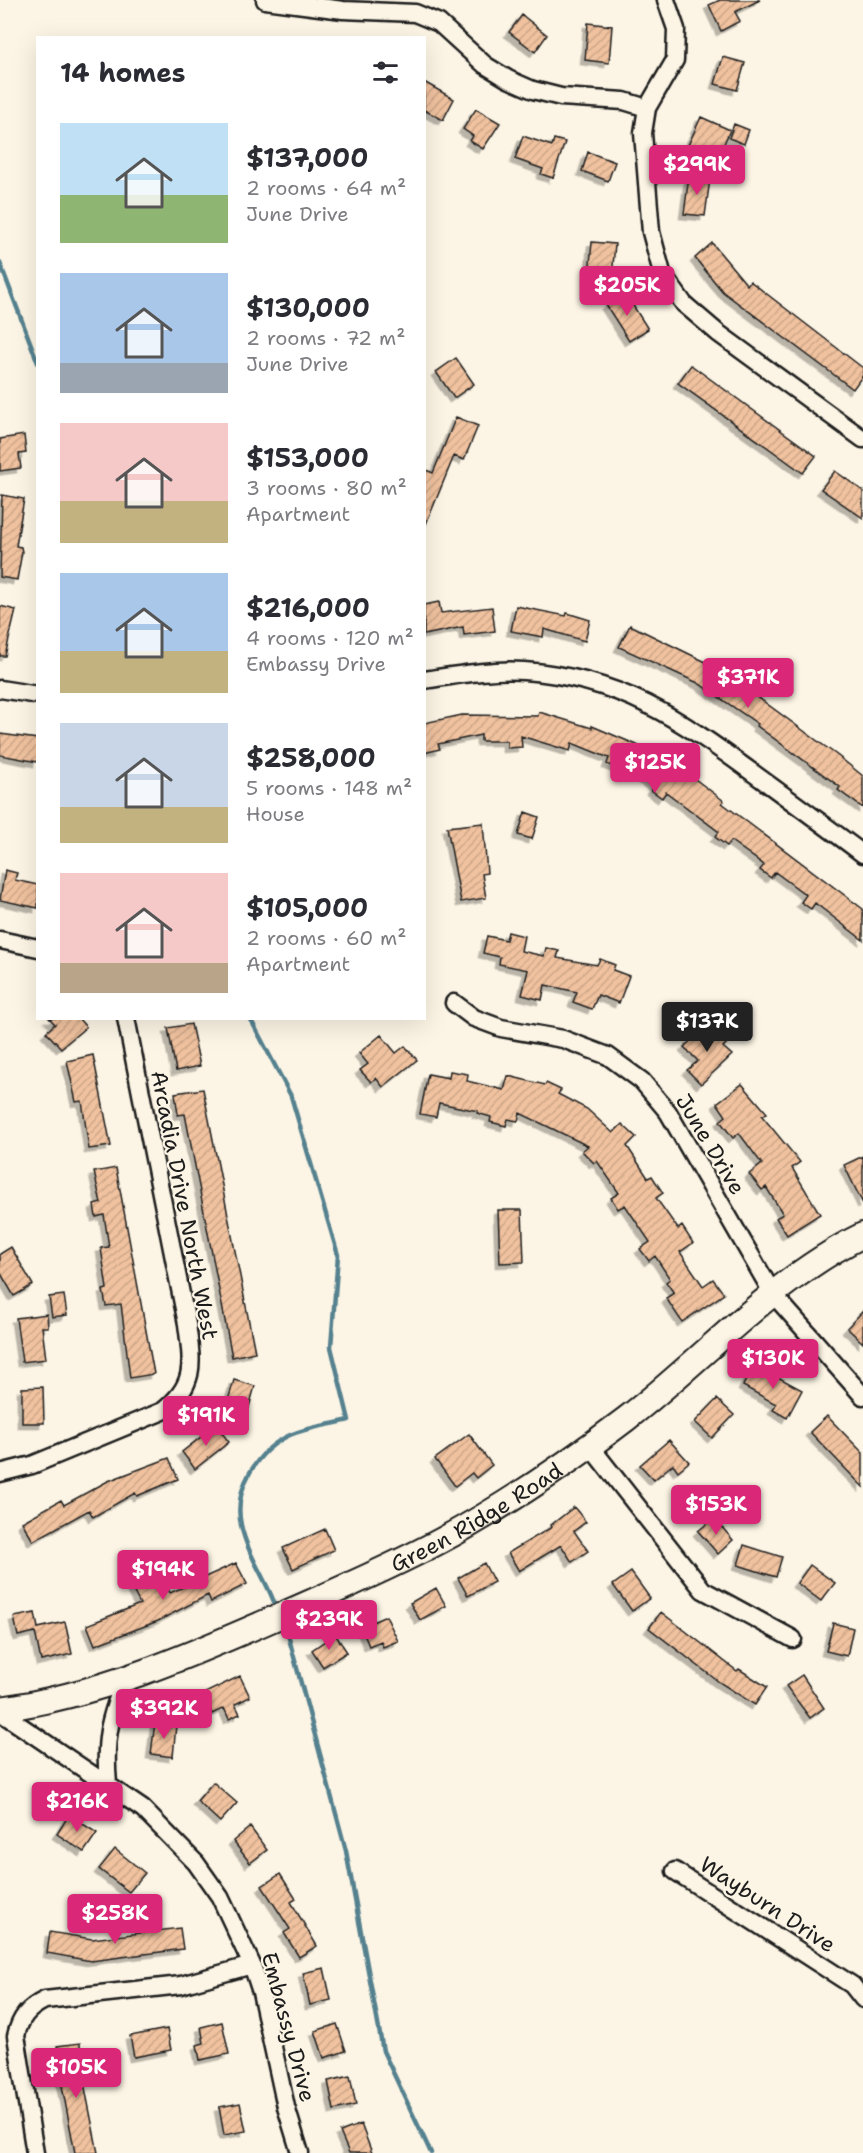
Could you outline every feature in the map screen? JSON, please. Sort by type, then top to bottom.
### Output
[{"type":"street","points":[[265,0],[332,9],[415,6],[439,23],[485,64],[508,79],[533,90],[561,97],[624,101],[647,108]]},
{"type":"street","points":[[666,0],[676,29],[675,60],[647,108],[643,133],[651,232],[662,273],[673,291],[718,333],[863,439]]},
{"type":"street","points":[[426,680],[469,672],[523,671],[589,682],[623,692],[686,724],[863,854]]},
{"type":"street","points":[[0,688],[36,695]]},
{"type":"street","points":[[0,940],[36,948]]},
{"type":"street","name":"June Drive","points":[[454,1003],[474,1018],[501,1028],[563,1039],[608,1056],[642,1081],[668,1112],[773,1294],[863,1396]]},
{"type":"street","name":"Arcadia Drive North West","points":[[0,1473],[32,1465],[163,1411],[177,1400],[190,1374],[187,1324],[126,1020]]},
{"type":"street","name":"Green Ridge Road","points":[[0,1710],[75,1695],[125,1679],[226,1640],[405,1559],[500,1507],[590,1446],[639,1408],[773,1294],[810,1267],[863,1235]]},
{"type":"street","points":[[590,1446],[703,1590],[793,1639]]},
{"type":"street","points":[[108,1784],[105,1755],[108,1723],[125,1679]]},
{"type":"street","name":"Embassy Drive","points":[[0,1710],[143,1809],[196,1863],[220,1897],[252,1965],[300,2153]]},
{"type":"street","name":"Wayburn Drive","points":[[675,1871],[852,1984],[863,1997]]},
{"type":"street","points":[[35,2153],[16,2036],[19,2024],[26,2012],[45,2000],[182,1985],[252,1965]]},
{"type":"building","points":[[720,0],[760,0],[735,12],[740,21],[721,31],[709,5]]},
{"type":"building","points":[[522,15],[547,35],[535,52],[509,32]]},
{"type":"building","points":[[588,23],[612,26],[609,63],[585,60]]},
{"type":"building","points":[[723,57],[745,63],[737,90],[715,84]]},
{"type":"building","points":[[426,83],[454,99],[443,120],[426,111]]},
{"type":"building","points":[[476,109],[500,123],[483,149],[470,141],[473,136],[463,129]]},
{"type":"building","points":[[701,117],[730,130],[719,155],[711,151],[706,162],[685,152]]},
{"type":"building","points":[[734,124],[749,130],[744,144],[729,138]]},
{"type":"building","points":[[523,136],[552,146],[554,139],[565,142],[553,178],[541,174],[543,169],[515,159]]},
{"type":"building","points":[[588,152],[615,162],[608,181],[582,171]]},
{"type":"building","points":[[689,176],[710,179],[705,216],[684,214]]},
{"type":"building","points":[[592,242],[615,244],[611,288],[588,286]]},
{"type":"building","points":[[712,243],[747,285],[750,281],[863,368],[863,375],[853,389],[723,292],[695,258]]},
{"type":"building","points":[[625,293],[648,329],[629,341],[606,305]]},
{"type":"building","points":[[456,358],[474,384],[454,398],[436,372]]},
{"type":"building","points":[[691,365],[816,456],[803,473],[678,383]]},
{"type":"building","points":[[456,417],[478,426],[464,460],[454,456],[426,524],[426,470],[433,473]]},
{"type":"building","points":[[24,435],[26,453],[19,454],[21,468],[0,471],[0,439]]},
{"type":"building","points":[[835,471],[863,491],[863,518],[821,489]]},
{"type":"building","points":[[2,495],[24,499],[16,546],[21,547],[22,552],[17,580],[0,577]]},
{"type":"building","points":[[439,602],[441,613],[492,607],[495,631],[464,635],[463,627],[426,635],[426,605]]},
{"type":"building","points":[[0,606],[16,610],[5,656],[0,656]]},
{"type":"building","points":[[516,606],[566,616],[567,613],[590,620],[585,641],[544,629],[543,637],[511,631]]},
{"type":"building","points":[[630,625],[718,668],[838,756],[863,776],[863,808],[838,790],[840,787],[757,726],[758,724],[698,683],[619,647]]},
{"type":"building","points":[[539,712],[592,728],[592,726],[637,745],[689,779],[691,776],[724,801],[722,803],[863,909],[863,940],[815,903],[811,909],[801,902],[806,895],[775,872],[771,878],[760,870],[764,865],[731,841],[727,846],[715,837],[719,832],[666,792],[662,798],[651,790],[654,786],[622,765],[620,769],[607,764],[609,758],[572,743],[570,751],[521,736],[522,747],[507,748],[507,741],[481,741],[481,735],[438,744],[440,749],[426,752],[426,723],[462,715],[538,716]]},
{"type":"building","points":[[0,734],[36,739],[36,762],[0,755]]},
{"type":"building","points":[[525,812],[539,817],[532,839],[518,835]]},
{"type":"building","points":[[483,823],[487,873],[482,874],[486,898],[461,902],[447,827]]},
{"type":"building","points":[[5,870],[17,873],[15,880],[36,885],[36,908],[0,900]]},
{"type":"building","points":[[508,932],[524,936],[521,951],[544,956],[546,948],[559,951],[557,958],[597,965],[600,959],[615,965],[613,970],[629,976],[619,1003],[598,995],[592,1009],[573,1002],[577,992],[545,985],[542,1000],[522,995],[528,970],[499,964],[500,957],[483,953],[487,936],[506,940]]},
{"type":"building","points":[[51,1020],[80,1020],[86,1027],[61,1048],[46,1032],[55,1024]]},
{"type":"building","points":[[191,1024],[200,1066],[176,1071],[168,1028]]},
{"type":"building","points":[[706,1026],[716,1036],[721,1031],[730,1040],[723,1047],[732,1055],[701,1084],[687,1070],[698,1061],[684,1047]]},
{"type":"building","points":[[381,1035],[396,1053],[405,1046],[417,1060],[383,1087],[376,1078],[371,1082],[360,1070],[368,1064],[359,1053]]},
{"type":"building","points":[[93,1055],[111,1146],[89,1149],[82,1101],[76,1102],[67,1061]]},
{"type":"building","points":[[450,1071],[468,1074],[467,1081],[504,1090],[508,1076],[545,1085],[546,1083],[561,1090],[558,1094],[587,1109],[613,1133],[622,1124],[636,1137],[627,1146],[648,1178],[652,1176],[663,1193],[656,1198],[678,1229],[682,1226],[693,1243],[680,1252],[703,1286],[713,1279],[724,1294],[682,1322],[666,1298],[674,1293],[666,1282],[670,1279],[655,1256],[649,1261],[640,1249],[650,1242],[625,1205],[618,1209],[611,1198],[619,1193],[597,1161],[594,1163],[582,1151],[588,1146],[520,1113],[518,1121],[508,1119],[506,1126],[490,1122],[491,1117],[477,1113],[478,1111],[439,1103],[436,1117],[420,1114],[428,1074],[449,1078]]},
{"type":"building","points":[[742,1084],[767,1113],[762,1116],[800,1162],[792,1168],[820,1214],[787,1235],[776,1218],[783,1214],[766,1187],[762,1190],[749,1174],[762,1164],[739,1133],[733,1138],[720,1121],[726,1116],[717,1103]]},
{"type":"building","points":[[203,1089],[255,1352],[232,1357],[185,1114],[178,1115],[175,1093]]},
{"type":"building","points":[[863,1156],[863,1204],[844,1165]]},
{"type":"building","points":[[116,1168],[154,1374],[130,1378],[121,1304],[106,1306],[103,1290],[107,1289],[101,1248],[109,1247],[104,1215],[96,1217],[94,1205],[101,1203],[94,1172]]},
{"type":"building","points":[[498,1210],[522,1210],[524,1262],[500,1263]]},
{"type":"building","points":[[11,1247],[33,1285],[14,1296],[0,1272],[0,1254]]},
{"type":"building","points":[[64,1295],[67,1315],[52,1317],[49,1297]]},
{"type":"building","points":[[863,1311],[863,1343],[847,1328]]},
{"type":"building","points":[[47,1314],[48,1327],[42,1327],[46,1359],[22,1362],[16,1318]]},
{"type":"building","points":[[754,1364],[802,1390],[787,1418],[773,1410],[776,1404],[743,1386]]},
{"type":"building","points":[[234,1380],[255,1386],[246,1418],[225,1411]]},
{"type":"building","points":[[43,1387],[44,1423],[22,1423],[22,1388]]},
{"type":"building","points":[[717,1399],[734,1415],[712,1438],[695,1422]]},
{"type":"building","points":[[827,1416],[863,1453],[863,1487],[810,1432]]},
{"type":"building","points":[[216,1425],[229,1442],[195,1469],[182,1452]]},
{"type":"building","points":[[469,1434],[492,1465],[476,1478],[472,1473],[455,1486],[435,1459]]},
{"type":"building","points":[[669,1440],[689,1462],[678,1471],[673,1464],[654,1480],[640,1465]]},
{"type":"building","points":[[169,1458],[178,1479],[137,1496],[135,1493],[93,1517],[89,1510],[33,1541],[22,1522],[61,1500],[64,1505],[108,1481]]},
{"type":"building","points":[[574,1507],[586,1522],[574,1531],[588,1551],[572,1562],[561,1545],[519,1571],[508,1553],[552,1527],[551,1525]]},
{"type":"building","points":[[714,1518],[733,1540],[718,1554],[698,1531]]},
{"type":"building","points":[[325,1529],[334,1550],[293,1569],[283,1548]]},
{"type":"building","points":[[744,1545],[782,1557],[776,1577],[738,1565]]},
{"type":"building","points":[[236,1563],[247,1584],[211,1602],[208,1595],[158,1621],[95,1645],[87,1625],[140,1604],[126,1577],[144,1567],[156,1589],[166,1584],[170,1593]]},
{"type":"building","points":[[484,1563],[494,1582],[468,1596],[458,1578]]},
{"type":"building","points":[[810,1565],[835,1583],[821,1601],[797,1583]]},
{"type":"building","points":[[631,1572],[650,1598],[632,1611],[613,1585]]},
{"type":"building","points":[[436,1588],[446,1606],[420,1620],[410,1603]]},
{"type":"building","points":[[661,1612],[737,1671],[739,1669],[767,1687],[755,1705],[719,1682],[649,1628]]},
{"type":"building","points":[[35,1613],[38,1628],[65,1622],[72,1654],[41,1661],[35,1632],[18,1636],[14,1617]]},
{"type":"building","points":[[386,1616],[398,1641],[383,1647],[381,1641],[369,1646],[361,1627]]},
{"type":"building","points":[[833,1623],[853,1628],[847,1656],[826,1651]]},
{"type":"building","points":[[335,1634],[347,1652],[323,1667],[312,1650]]},
{"type":"building","points":[[802,1675],[824,1708],[810,1718],[786,1686]]},
{"type":"building","points":[[240,1676],[250,1697],[235,1704],[240,1714],[229,1719],[224,1708],[212,1714],[203,1694]]},
{"type":"building","points":[[155,1722],[176,1725],[173,1757],[151,1754]]},
{"type":"building","points":[[213,1782],[237,1803],[220,1822],[197,1801]]},
{"type":"building","points":[[69,1815],[97,1833],[84,1852],[57,1834]]},
{"type":"building","points":[[250,1827],[267,1850],[250,1863],[233,1841]]},
{"type":"building","points":[[115,1849],[145,1873],[129,1892],[99,1869]]},
{"type":"building","points":[[280,1874],[296,1899],[291,1902],[317,1946],[299,1957],[284,1933],[290,1929],[262,1886]]},
{"type":"building","points":[[180,1928],[183,1949],[91,1961],[47,1953],[50,1932],[92,1939]]},
{"type":"building","points":[[324,1968],[331,2000],[310,2005],[303,1973]]},
{"type":"building","points":[[222,2022],[229,2054],[200,2060],[197,2045],[204,2043],[201,2027]]},
{"type":"building","points":[[337,2024],[346,2051],[324,2058],[315,2031]]},
{"type":"building","points":[[167,2029],[171,2050],[134,2057],[130,2036]]},
{"type":"building","points":[[80,2043],[82,2073],[98,2153],[75,2153],[61,2081],[57,2046]]},
{"type":"building","points":[[350,2076],[356,2105],[334,2110],[328,2081]]},
{"type":"building","points":[[240,2103],[246,2131],[224,2135],[219,2107]]},
{"type":"building","points":[[361,2124],[372,2153],[349,2153],[340,2132]]},
{"type":"waterway","points":[[0,263],[36,358]]},
{"type":"waterway","points":[[251,1020],[291,1096],[338,1255],[331,1347],[349,1420],[304,1430],[278,1442],[258,1461],[244,1485],[239,1511],[241,1525],[247,1545],[274,1602]]},
{"type":"waterway","points":[[287,1631],[346,1851],[383,2051],[431,2153]]}]
